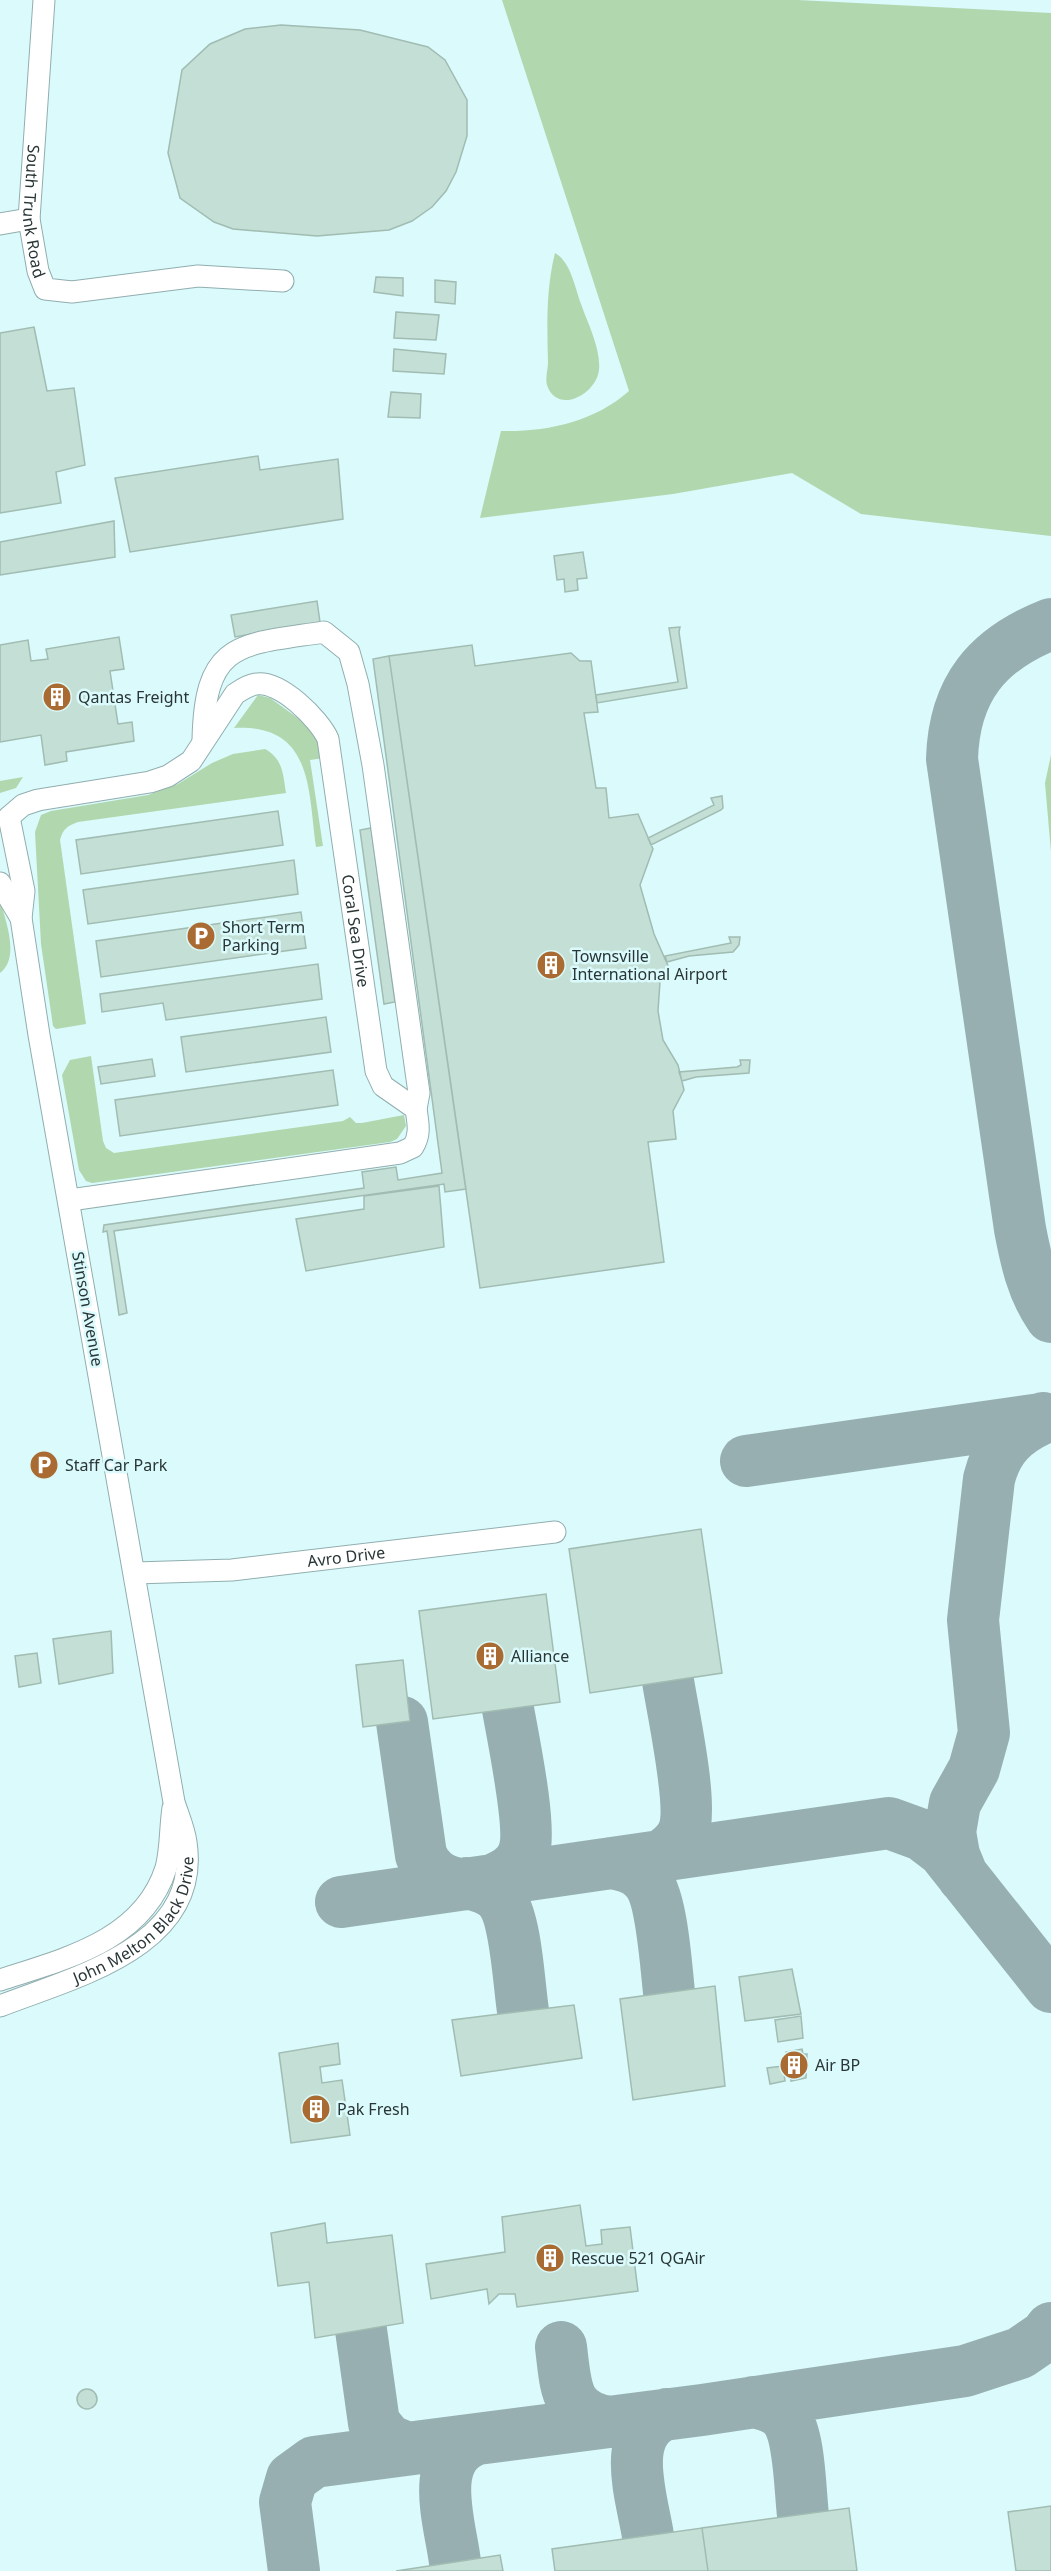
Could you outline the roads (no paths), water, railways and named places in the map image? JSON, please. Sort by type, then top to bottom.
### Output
[{"type":"street","name":"South Trunk Road","points":[[44,0],[29,219],[38,271],[45,289],[72,292],[198,276],[283,281]]},
{"type":"street","points":[[0,224],[29,219]]},
{"type":"street","points":[[70,1200],[400,1153],[413,1147],[417,1140],[419,1131],[416,1109],[419,1093],[373,765],[358,684],[349,652],[324,632],[248,644],[229,654],[212,675],[204,709],[203,740]]},
{"type":"street","name":"Coral Sea Drive","points":[[4,816],[23,805],[38,801],[150,782],[168,776],[191,761],[235,694],[258,684],[270,686],[311,713],[328,739],[376,1071],[383,1086],[416,1109]]},
{"type":"street","name":"Stinson Avenue","points":[[4,816],[24,891],[21,918],[174,1802]]},
{"type":"street","points":[[0,883],[21,918]]},
{"type":"street","name":"Avro Drive","points":[[135,1573],[232,1570],[555,1533]]},
{"type":"street","name":"John Melton Black Drive","points":[[0,1980],[68,1957],[100,1943],[126,1927],[158,1888],[166,1866],[174,1802]]},
{"type":"street","name":"John Melton Black Drive","points":[[0,2006],[123,1956],[161,1926],[174,1908],[183,1884],[187,1862],[186,1841],[174,1802]]},
{"type":"place","name":"Qantas Freight","points":[[57,697]]},
{"type":"place","name":"Short Term Parking","points":[[201,936]]},
{"type":"place","name":"Townsville International Airport","points":[[551,965]]},
{"type":"place","name":"Staff Car Park","points":[[44,1465]]},
{"type":"place","name":"Alliance","points":[[490,1656]]},
{"type":"place","name":"Air BP","points":[[794,2065]]},
{"type":"place","name":"Pak Fresh","points":[[316,2109]]},
{"type":"place","name":"Rescue 521 QGAir","points":[[550,2258]]}]
